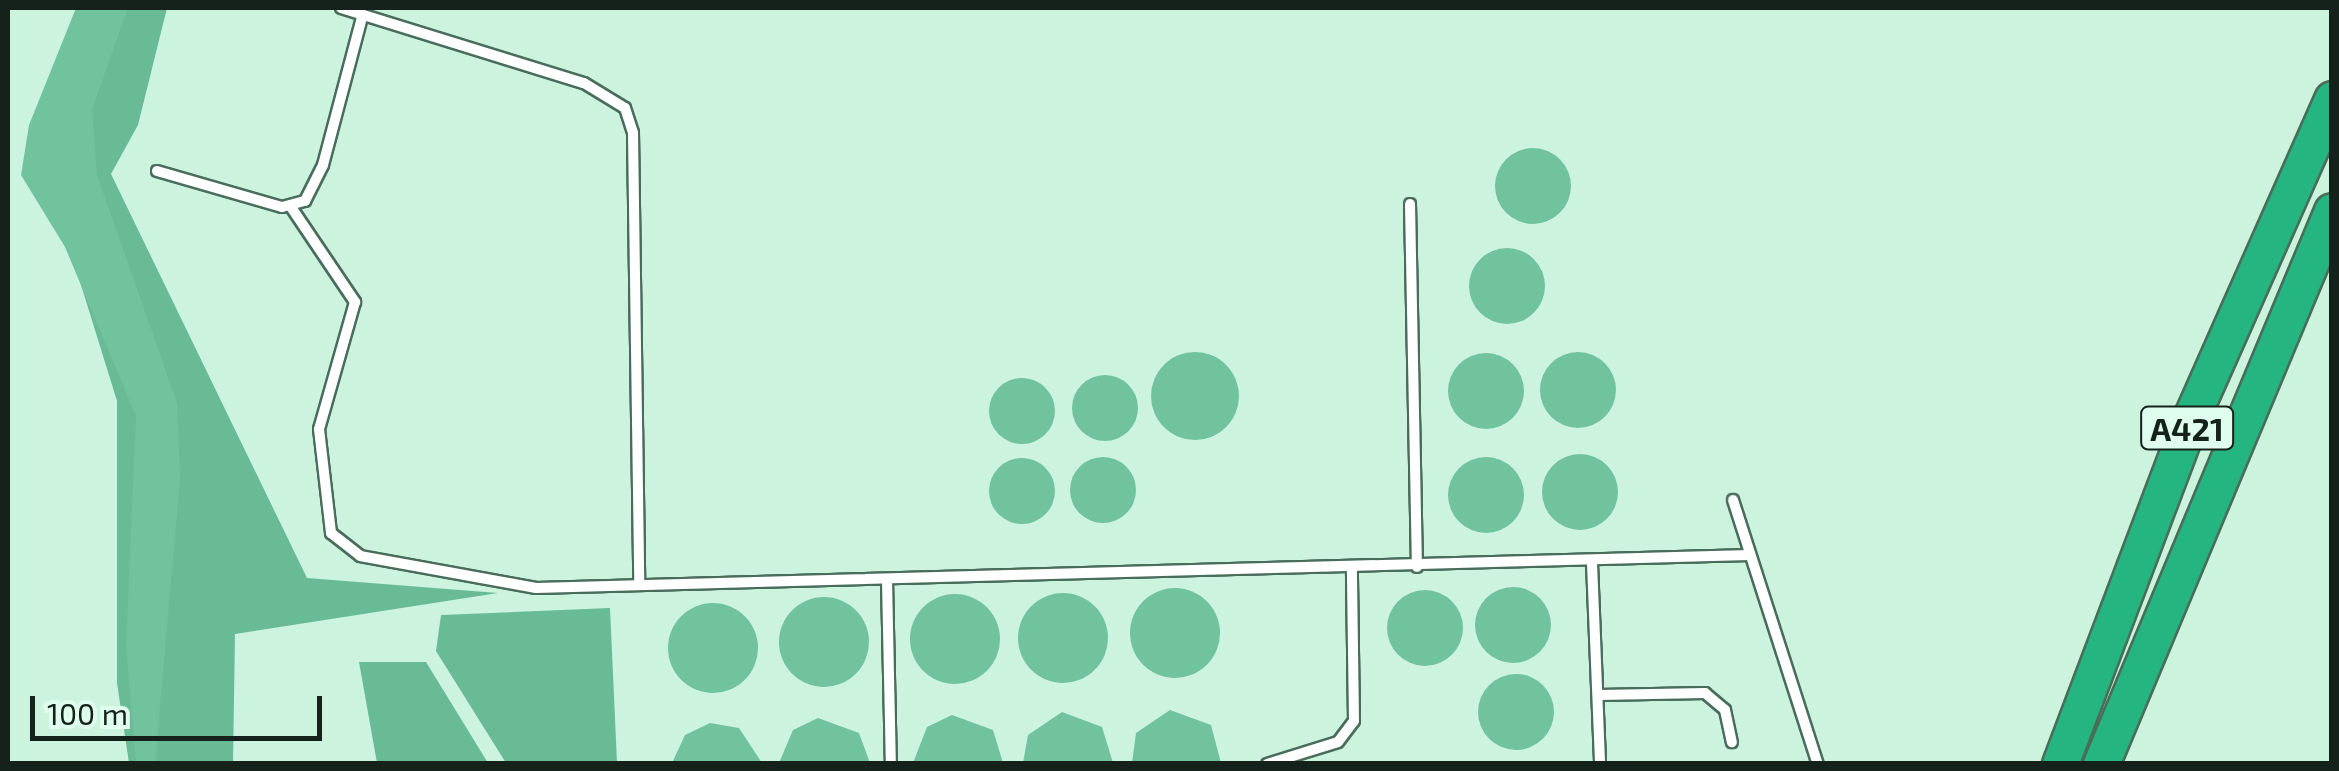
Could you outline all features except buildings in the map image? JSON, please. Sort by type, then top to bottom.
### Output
[{"type":"highway","name":"A421","points":[[2060,764],[2190,420],[2332,100]]},
{"type":"highway","name":"A421","points":[[2101,764],[2332,211]]},
{"type":"lane","points":[[341,8],[362,18],[584,83],[625,108],[633,133],[639,584]]},
{"type":"lane","points":[[292,207],[316,188],[362,18]]},
{"type":"lane","points":[[157,171],[292,207],[354,302],[318,429],[338,547],[536,588],[1352,570],[1750,555]]},
{"type":"lane","points":[[1410,204],[1417,567]]},
{"type":"lane","points":[[1733,500],[1818,764]]},
{"type":"lane","points":[[1592,563],[1600,764]]},
{"type":"lane","points":[[1267,764],[1338,742],[1354,721],[1352,570]]},
{"type":"lane","points":[[887,580],[891,764]]},
{"type":"lane","points":[[1599,695],[1705,693],[1726,710],[1732,742]]},
{"type":"shaded area","points":[[76,8],[128,8],[92,109],[97,175],[177,403],[180,478],[155,763],[136,763],[126,647],[136,416],[65,247],[21,175],[29,125]]},
{"type":"shaded area","points":[[121,8],[167,8],[138,125],[111,174],[307,578],[498,593],[235,634],[233,763],[129,763],[117,683],[117,401],[50,185]]},
{"type":"shaded area","points":[[1533,148],[1560,159],[1571,186],[1560,213],[1533,224],[1506,213],[1495,186],[1506,159]]},
{"type":"shaded area","points":[[1507,248],[1534,259],[1545,286],[1534,313],[1507,324],[1480,313],[1469,286],[1480,259]]},
{"type":"shaded area","points":[[1186,352],[1204,352],[1220,359],[1232,371],[1239,396],[1232,421],[1220,433],[1204,440],[1186,440],[1170,433],[1158,421],[1151,405],[1151,387],[1158,371],[1170,359]]},
{"type":"shaded area","points":[[1578,352],[1605,363],[1616,390],[1605,417],[1578,428],[1551,417],[1540,390],[1551,363]]},
{"type":"shaded area","points":[[1486,353],[1513,364],[1524,391],[1513,418],[1486,429],[1459,418],[1448,391],[1459,364]]},
{"type":"shaded area","points":[[1105,375],[1129,384],[1138,408],[1129,432],[1105,441],[1081,432],[1072,408],[1081,384]]},
{"type":"shaded area","points":[[1022,378],[1046,387],[1055,411],[1046,435],[1022,444],[998,435],[989,411],[998,387]]},
{"type":"shaded area","points":[[1580,454],[1607,465],[1618,492],[1607,519],[1580,530],[1553,519],[1542,492],[1553,465]]},
{"type":"shaded area","points":[[1103,457],[1127,466],[1136,490],[1127,514],[1103,523],[1079,514],[1070,490],[1079,466]]},
{"type":"shaded area","points":[[1486,457],[1513,468],[1524,495],[1513,522],[1486,533],[1459,522],[1448,495],[1459,468]]},
{"type":"shaded area","points":[[1022,458],[1046,467],[1055,491],[1046,515],[1022,524],[998,515],[989,491],[998,467]]},
{"type":"shaded area","points":[[1513,587],[1540,598],[1551,625],[1540,652],[1513,663],[1486,652],[1475,625],[1486,598]]},
{"type":"shaded area","points":[[1175,588],[1192,591],[1207,601],[1217,616],[1217,650],[1207,665],[1192,675],[1175,678],[1158,675],[1143,665],[1133,650],[1130,633],[1133,616],[1143,601],[1158,591]]},
{"type":"shaded area","points":[[1425,590],[1452,601],[1463,628],[1452,655],[1425,666],[1398,655],[1387,628],[1398,601]]},
{"type":"shaded area","points":[[1063,593],[1080,596],[1095,606],[1105,621],[1105,655],[1095,670],[1080,680],[1063,683],[1046,680],[1031,670],[1021,655],[1018,638],[1021,621],[1031,606],[1046,596]]},
{"type":"shaded area","points":[[955,594],[972,597],[987,607],[997,622],[997,656],[987,671],[972,681],[955,684],[938,681],[923,671],[913,656],[910,639],[913,622],[923,607],[938,597]]},
{"type":"shaded area","points":[[824,597],[841,600],[856,610],[866,625],[866,659],[856,674],[841,684],[824,687],[807,684],[792,674],[782,659],[779,642],[782,625],[792,610],[807,600]]},
{"type":"shaded area","points":[[713,603],[730,606],[745,616],[755,631],[755,665],[745,680],[730,690],[713,693],[696,690],[681,680],[671,665],[668,648],[671,631],[681,616],[696,606]]},
{"type":"shaded area","points":[[610,608],[617,763],[506,763],[436,651],[441,615]]},
{"type":"shaded area","points":[[359,662],[426,662],[488,763],[377,763]]},
{"type":"shaded area","points":[[1516,674],[1543,685],[1554,712],[1543,739],[1516,750],[1489,739],[1478,712],[1489,685]]},
{"type":"shaded area","points":[[1170,710],[1211,725],[1221,763],[1132,763],[1136,733]]},
{"type":"shaded area","points":[[1062,712],[1102,727],[1113,763],[1023,763],[1028,735]]},
{"type":"shaded area","points":[[952,715],[993,730],[1003,763],[913,763],[927,727]]},
{"type":"shaded area","points":[[818,718],[859,733],[870,763],[779,763],[793,730]]},
{"type":"shaded area","points":[[710,723],[739,728],[762,763],[672,763],[685,735]]}]
